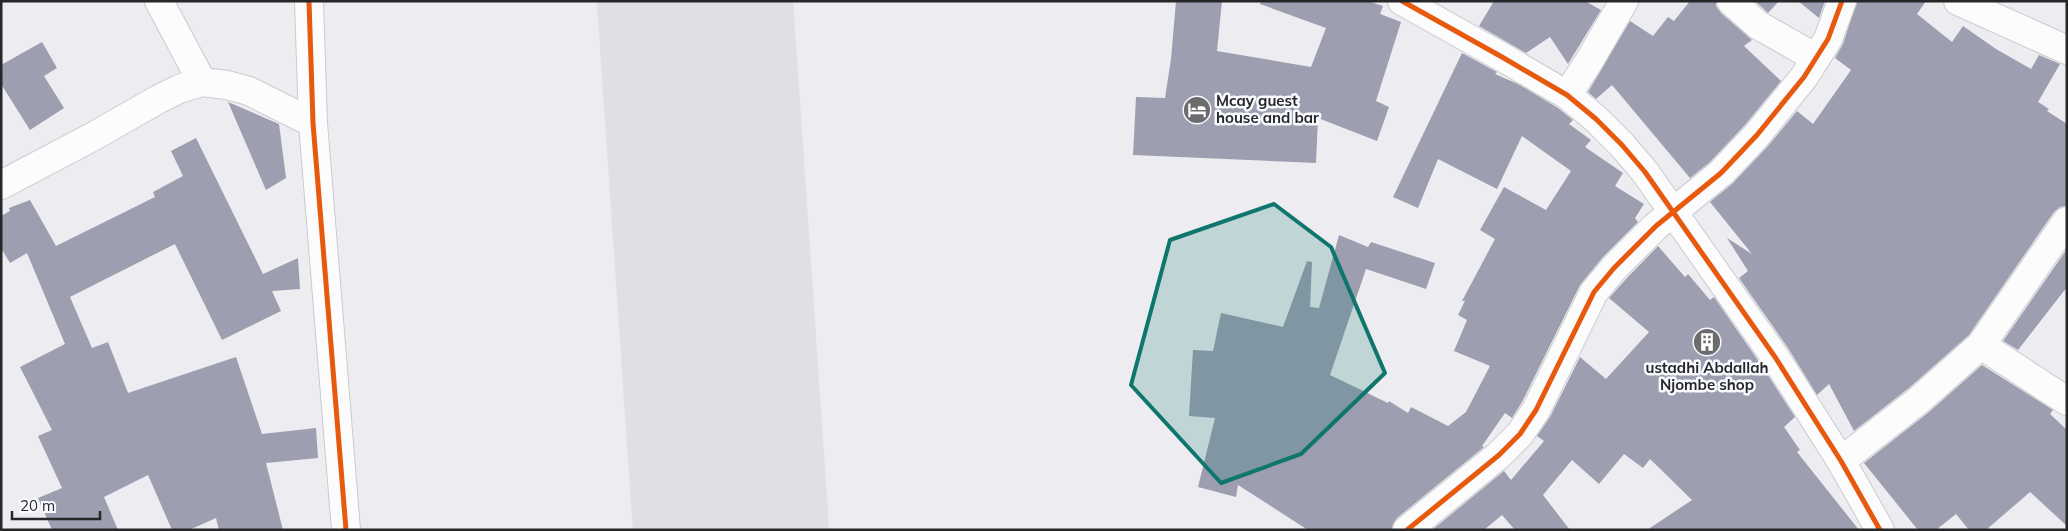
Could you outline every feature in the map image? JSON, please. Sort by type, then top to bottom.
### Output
[{"type":"street","points":[[159,1],[202,82]]},
{"type":"street","points":[[309,1],[313,123],[346,530]]},
{"type":"street","points":[[1567,96],[1624,1]]},
{"type":"street","points":[[1730,1],[1758,25],[1816,58]]},
{"type":"street","points":[[1407,530],[1499,455],[1520,434],[1536,410],[1594,292],[1638,243],[1672,211],[1696,195],[1721,173],[1757,135],[1799,83],[1816,58],[1828,39],[1842,1]]},
{"type":"street","points":[[1958,1],[2067,50]]},
{"type":"street","points":[[1414,4],[1567,96],[1596,119],[1622,145],[1645,172],[1776,357],[1841,461],[1880,530]]},
{"type":"street","points":[[1,184],[94,136],[156,100],[179,89],[202,82],[227,85],[249,91],[313,123]]},
{"type":"street","points":[[1841,461],[1918,400],[1980,345],[2067,221]]},
{"type":"street","points":[[1980,345],[2067,401]]},
{"type":"highlighted area","points":[[1274,204],[1331,247],[1385,373],[1301,454],[1221,483],[1131,385],[1170,240]]},
{"type":"building","points":[[1176,1],[1222,1],[1217,51],[1311,67],[1326,28],[1260,4],[1261,1],[1368,1],[1383,6],[1380,14],[1401,22],[1376,101],[1389,107],[1377,141],[1318,118],[1316,163],[1133,155],[1136,97],[1165,98],[1171,59]]},
{"type":"building","points":[[1494,1],[1585,1],[1601,10],[1568,64],[1550,37],[1526,53],[1479,26]]},
{"type":"building","points":[[1690,1],[1716,1],[1716,6],[1721,13],[1752,40],[1744,46],[1781,81],[1745,125],[1710,162],[1690,178],[1612,85],[1596,99],[1588,92],[1630,21],[1653,36],[1668,17],[1674,21]]},
{"type":"building","points":[[1755,1],[1779,1],[1768,13]]},
{"type":"building","points":[[1798,1],[1825,1],[1819,18]]},
{"type":"building","points":[[1857,1],[1926,1],[1917,14],[1952,42],[1963,26],[1996,49],[2031,69],[2039,55],[2060,64],[2038,102],[2049,109],[2047,111],[2067,124],[2067,206],[2060,207],[2054,212],[1969,335],[1909,388],[1854,431],[1829,384],[1817,395],[1788,348],[1739,278],[1748,271],[1727,238],[1752,254],[1710,202],[1732,184],[1768,146],[1797,111],[1813,124],[1851,70],[1835,58],[1843,44]]},
{"type":"building","points":[[42,42],[57,68],[44,76],[64,108],[30,130],[1,84],[1,65]]},
{"type":"building","points":[[1462,53],[1497,72],[1495,74],[1518,84],[1558,108],[1573,120],[1569,124],[1591,140],[1585,147],[1623,173],[1615,186],[1644,204],[1635,218],[1638,222],[1603,257],[1580,285],[1522,402],[1512,418],[1505,413],[1482,446],[1484,447],[1397,518],[1392,530],[1308,530],[1238,485],[1236,497],[1198,487],[1215,418],[1189,416],[1193,350],[1213,351],[1221,313],[1283,327],[1307,261],[1312,262],[1310,307],[1319,308],[1339,235],[1368,247],[1371,242],[1435,263],[1426,289],[1366,269],[1330,375],[1388,403],[1389,401],[1408,413],[1411,407],[1448,426],[1466,412],[1490,366],[1454,351],[1467,320],[1458,315],[1465,301],[1462,301],[1495,239],[1480,230],[1504,187],[1546,210],[1571,171],[1522,136],[1497,189],[1438,159],[1418,208],[1393,197]]},
{"type":"building","points":[[228,102],[279,124],[286,178],[266,190]]},
{"type":"building","points":[[196,138],[263,274],[298,258],[300,289],[272,291],[281,311],[222,340],[175,244],[70,297],[92,348],[108,342],[128,393],[236,357],[262,434],[316,428],[318,458],[266,463],[283,530],[219,530],[216,518],[189,530],[172,530],[148,475],[104,497],[118,530],[52,530],[38,498],[62,488],[38,436],[52,430],[20,367],[65,344],[27,253],[10,263],[1,248],[1,216],[10,211],[9,208],[30,200],[56,246],[155,197],[153,192],[183,176],[171,151]]},
{"type":"building","points":[[1658,246],[1685,277],[1688,274],[1710,300],[1714,297],[1795,417],[1784,427],[1800,450],[1797,452],[1859,530],[1647,530],[1692,500],[1650,459],[1643,468],[1624,454],[1599,484],[1572,460],[1543,495],[1570,530],[1515,530],[1502,515],[1484,530],[1432,530],[1504,471],[1511,480],[1544,441],[1537,436],[1550,417],[1580,357],[1606,379],[1649,332],[1609,298]]},
{"type":"building","points":[[2067,249],[2067,287],[2018,350],[2003,341]]},
{"type":"building","points":[[1982,365],[2053,410],[2050,414],[2067,430],[2067,526],[2030,492],[1986,530],[1969,530],[1956,514],[1936,530],[1918,530],[1864,463],[1929,412]]},
{"type":"runway","points":[[695,1],[731,530]]},
{"type":"cycle path","points":[[309,1],[313,123],[346,530]]},
{"type":"cycle path","points":[[1402,1],[1567,95],[1596,119],[1622,145],[1645,172],[1775,357],[1841,461],[1880,530]]},
{"type":"cycle path","points":[[1407,530],[1499,455],[1520,434],[1536,410],[1594,292],[1614,268],[1656,226],[1721,173],[1757,135],[1804,77],[1828,39],[1842,1]]},
{"type":"place","name":"Mcay guest house and bar","points":[[1197,110]]},
{"type":"place","name":"ustadhi Abdallah Njombe shop","points":[[1707,342]]}]
